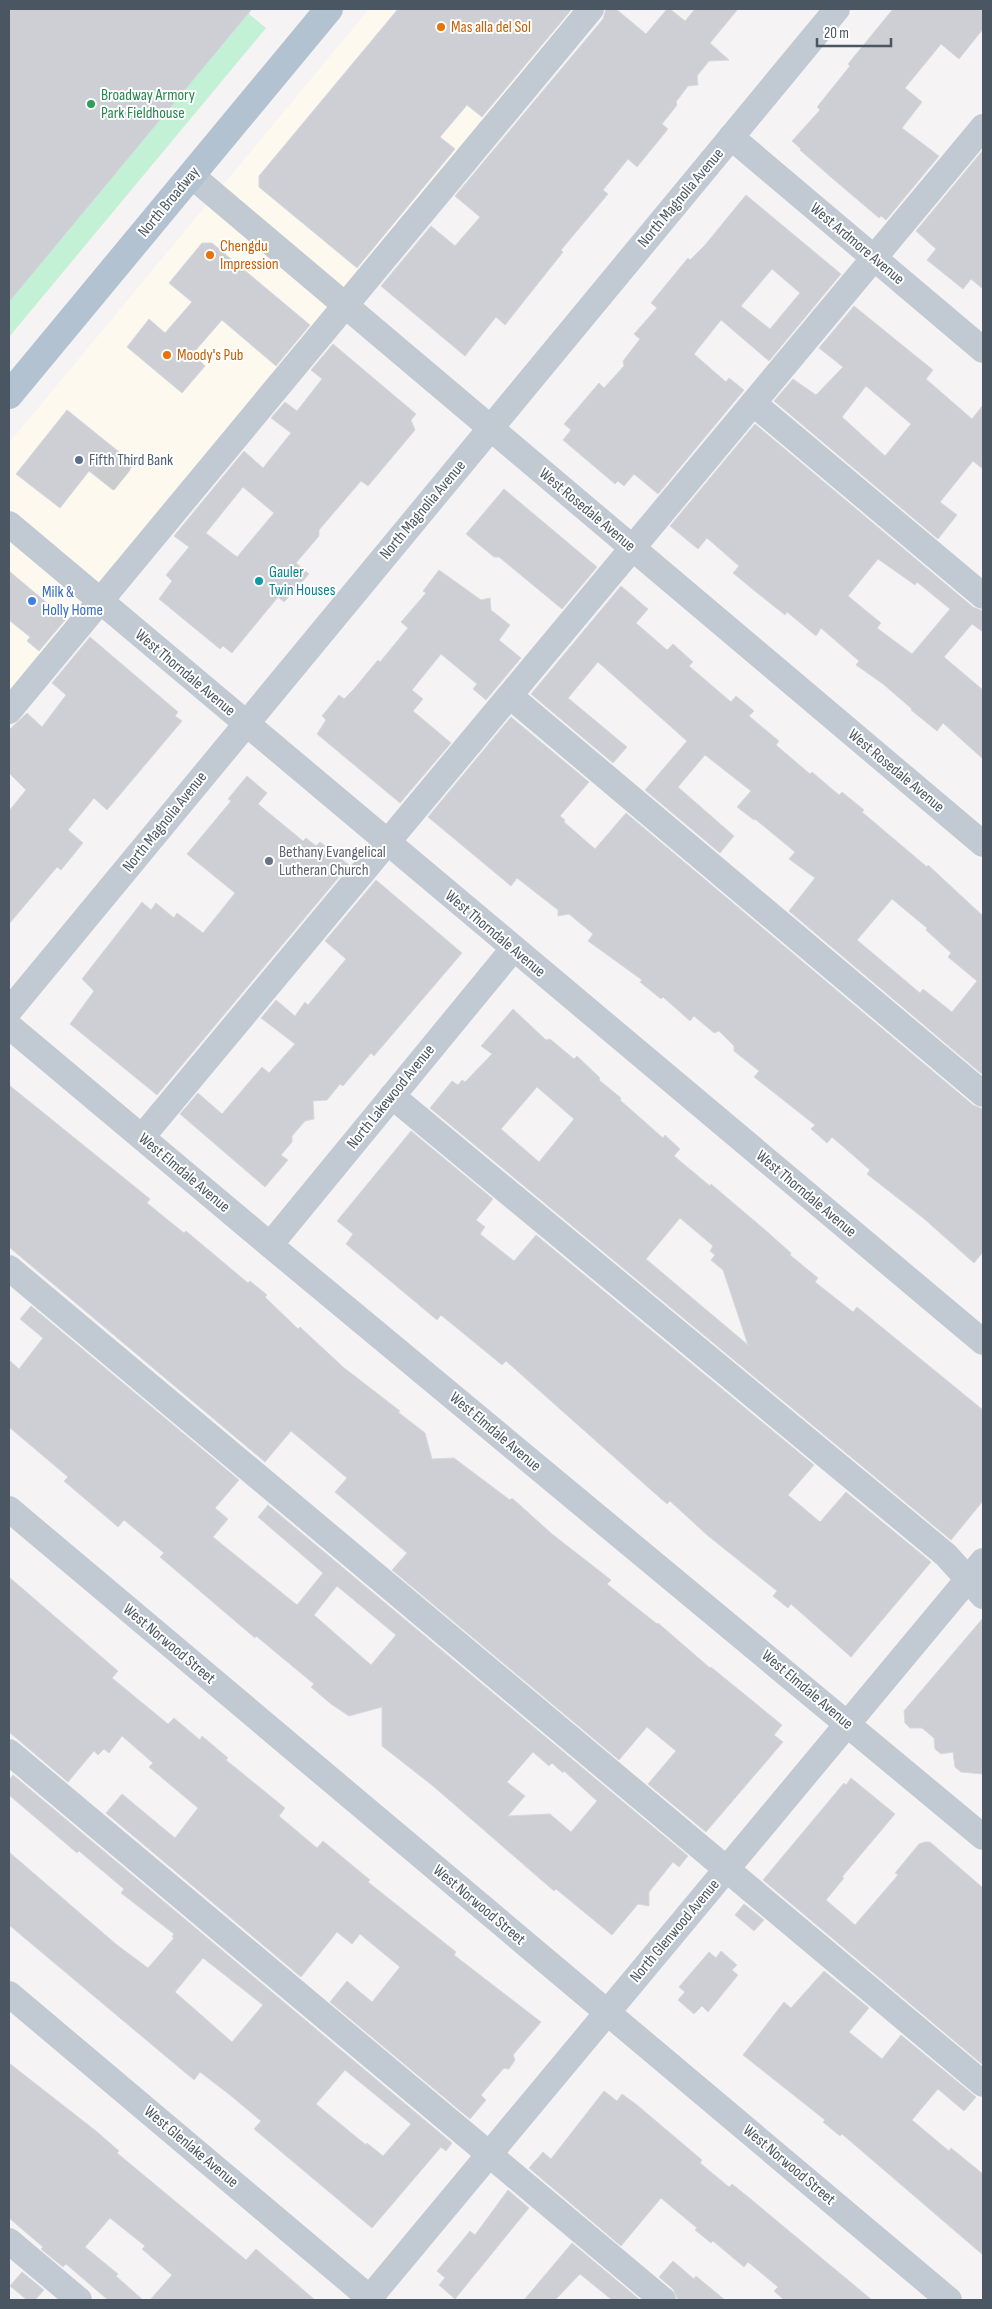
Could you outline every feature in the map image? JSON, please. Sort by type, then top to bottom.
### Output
[{"type":"main road","name":"North Broadway","points":[[9,395],[329,9]]},
{"type":"street","points":[[9,711],[591,9]]},
{"type":"street","name":"North Magnolia Avenue","points":[[9,1011],[837,9]]},
{"type":"street","points":[[142,1137],[983,127]]},
{"type":"street","name":"West Ardmore Avenue","points":[[731,137],[983,350]]},
{"type":"street","name":"West Rosedale Avenue","points":[[191,175],[983,844]]},
{"type":"street","points":[[754,403],[983,596]]},
{"type":"street","name":"West Thorndale Avenue","points":[[9,524],[983,1342]]},
{"type":"street","points":[[510,696],[983,1094]]},
{"type":"street","name":"North Lakewood Avenue","points":[[270,1245],[513,949]]},
{"type":"street","name":"West Elmdale Avenue","points":[[9,1026],[983,1837]]},
{"type":"street","points":[[392,1096],[946,1555],[978,1579]]},
{"type":"street","points":[[9,1268],[983,2084]]},
{"type":"street","name":"West Norwood Street","points":[[9,1509],[949,2300]]},
{"type":"street","name":"North Glenwood Avenue","points":[[370,2299],[848,1724],[978,1579]]},
{"type":"street","points":[[9,1752],[663,2300]]},
{"type":"street","name":"West Glenlake Avenue","points":[[9,1994],[370,2299]]},
{"type":"street","points":[[9,2241],[79,2300]]},
{"type":"shaded area","points":[[369,9],[588,9],[9,710],[9,443]]},
{"type":"green space","name":"Broadway Armory Park Fieldhouse","points":[[9,9],[243,9],[266,28],[9,337]]},
{"type":"building","name":"Broadway Armory Park Fieldhouse","points":[[9,9],[252,9],[9,302]]},
{"type":"building","points":[[398,9],[572,9],[482,117],[467,105],[440,137],[455,149],[357,268],[259,187],[259,176]]},
{"type":"building","points":[[606,9],[616,9],[646,34],[667,9],[670,9],[685,21],[695,9],[738,9],[710,43],[729,60],[709,61],[697,76],[698,85],[688,86],[676,102],[677,105],[662,124],[668,129],[637,167],[628,159],[603,190],[608,194],[561,250],[563,252],[505,325],[496,317],[465,356],[381,286],[431,226],[455,246],[480,217],[455,196],[603,19]]},
{"type":"building","points":[[893,9],[983,9],[983,29],[959,59],[941,44],[905,88],[922,102],[902,128],[939,156],[886,220],[881,216],[879,218],[792,141],[820,110],[817,107],[850,66],[848,64]]},
{"type":"building","points":[[983,150],[983,289],[971,279],[963,289],[927,260],[936,249],[916,231]]},
{"type":"building","points":[[746,195],[841,274],[769,361],[721,320],[694,354],[726,382],[729,378],[744,390],[658,494],[634,474],[624,486],[618,481],[615,484],[563,440],[571,430],[564,424],[599,383],[604,388],[624,366],[623,361],[640,339],[634,334],[657,308],[651,303],[688,258],[690,260],[705,245]],"holes":[[[772,269],[800,293],[770,329],[741,306]]]},
{"type":"building","points":[[202,243],[212,243],[310,325],[276,366],[222,320],[195,351],[199,354],[196,357],[205,366],[182,393],[127,347],[149,319],[165,333],[192,302],[169,283]]},
{"type":"building","points":[[854,306],[933,370],[926,379],[972,419],[983,405],[983,469],[973,461],[940,502],[957,515],[938,539],[774,401],[793,379],[816,395],[843,367],[819,348]],"holes":[[[866,386],[911,424],[885,456],[842,417]]]},
{"type":"building","points":[[333,344],[416,414],[411,420],[415,430],[368,486],[361,481],[319,530],[319,536],[296,563],[309,574],[284,602],[278,597],[232,653],[223,646],[220,649],[159,599],[172,581],[166,575],[189,547],[174,536],[244,451],[263,468],[291,433],[271,418],[285,402],[297,411],[322,379],[311,370]],"holes":[[[243,487],[274,513],[237,557],[206,533]]]},
{"type":"building","name":"Fifth Third Bank","points":[[67,410],[134,464],[113,490],[89,471],[60,508],[16,474]]},
{"type":"building","points":[[755,424],[973,607],[983,611],[983,632],[972,624],[944,657],[983,690],[983,759],[943,723],[937,731],[911,710],[883,684],[856,665],[859,661],[821,628],[816,636],[787,612],[785,615],[756,592],[733,573],[739,566],[707,538],[698,549],[670,526]],"holes":[[[878,559],[915,585],[917,582],[950,609],[912,654],[877,628],[881,623],[848,596]]]},
{"type":"building","points":[[504,489],[597,567],[562,609],[499,557],[494,557],[466,534]]},
{"type":"building","points":[[439,570],[481,600],[490,598],[491,610],[510,625],[499,640],[521,658],[486,700],[473,689],[477,684],[441,654],[412,690],[423,699],[413,711],[451,743],[400,803],[317,734],[326,720],[322,716],[339,695],[344,699],[378,660],[380,662],[408,628],[401,622],[426,593],[423,591]]},
{"type":"building","points":[[9,571],[66,619],[39,651],[27,641],[30,637],[9,620]]},
{"type":"building","points":[[621,586],[648,609],[636,623],[667,650],[673,644],[693,662],[689,666],[731,702],[736,696],[754,711],[749,716],[779,741],[776,745],[810,774],[812,772],[839,795],[842,792],[864,810],[862,812],[927,867],[928,865],[983,916],[983,1075],[789,911],[815,878],[789,859],[795,852],[755,819],[737,807],[751,791],[705,755],[678,787],[734,836],[720,853],[645,790],[687,741],[598,662],[568,698],[627,747],[613,763],[531,694]],"holes":[[[892,899],[927,928],[926,930],[951,953],[948,957],[977,981],[952,1012],[923,989],[920,993],[857,940]]]},
{"type":"building","points":[[90,637],[178,712],[175,716],[182,721],[107,810],[94,798],[68,830],[83,843],[61,870],[57,867],[9,924],[9,811],[26,790],[9,773],[9,730],[27,713],[42,727],[66,695],[52,683]]},
{"type":"building","points":[[511,717],[589,782],[560,816],[565,820],[564,822],[595,849],[626,813],[973,1105],[983,1109],[983,1252],[974,1263],[922,1217],[867,1174],[870,1170],[832,1137],[827,1143],[811,1129],[815,1125],[754,1077],[759,1071],[734,1051],[734,1046],[719,1031],[714,1033],[694,1016],[690,1021],[663,997],[661,999],[640,982],[642,980],[588,941],[593,934],[569,914],[558,916],[558,910],[517,878],[511,886],[428,817]]},
{"type":"building","points":[[247,776],[267,793],[258,804],[303,841],[306,838],[316,846],[320,842],[349,865],[157,1095],[70,1024],[94,991],[82,979],[142,902],[151,910],[156,903],[174,918],[177,913],[203,933],[235,893],[187,854],[231,801],[228,799]]},
{"type":"building","points":[[376,880],[462,953],[374,1056],[371,1053],[343,1086],[340,1084],[327,1100],[313,1101],[314,1119],[305,1121],[292,1136],[292,1142],[281,1155],[288,1160],[265,1187],[180,1114],[198,1093],[222,1114],[262,1067],[269,1073],[295,1044],[261,1018],[276,1000],[295,1016],[305,1002],[308,1005],[346,959],[325,941]]},
{"type":"building","points":[[513,1009],[546,1040],[550,1039],[574,1059],[577,1056],[600,1078],[599,1080],[621,1098],[620,1100],[663,1138],[665,1135],[680,1149],[674,1156],[710,1186],[711,1184],[791,1253],[790,1255],[818,1278],[815,1282],[853,1312],[857,1307],[983,1410],[983,1501],[951,1540],[430,1108],[452,1081],[458,1085],[462,1080],[465,1082],[492,1054],[481,1046]],"holes":[[[537,1087],[574,1119],[539,1162],[501,1129]],[[680,1218],[713,1246],[710,1251],[715,1255],[711,1260],[723,1270],[748,1345],[646,1259]]]},
{"type":"building","points":[[9,1085],[150,1199],[147,1203],[184,1233],[186,1231],[248,1283],[250,1281],[267,1295],[265,1297],[298,1329],[300,1327],[343,1367],[425,1433],[432,1459],[454,1458],[510,1500],[512,1498],[552,1534],[611,1580],[607,1584],[658,1623],[710,1668],[782,1725],[774,1735],[783,1742],[706,1832],[648,1784],[676,1751],[647,1727],[619,1760],[392,1570],[407,1553],[335,1492],[347,1478],[291,1431],[265,1462],[9,1247]]},
{"type":"building","points":[[411,1131],[493,1199],[476,1220],[485,1227],[480,1234],[514,1261],[536,1235],[814,1465],[788,1495],[820,1522],[846,1492],[931,1562],[851,1657],[791,1604],[788,1608],[773,1596],[777,1591],[707,1535],[670,1501],[667,1504],[506,1361],[502,1365],[441,1315],[437,1320],[346,1244],[353,1234],[337,1221]]},
{"type":"building","points":[[31,1306],[239,1480],[215,1508],[228,1519],[213,1537],[297,1605],[323,1573],[258,1517],[268,1505],[688,1856],[679,1867],[673,1862],[649,1892],[649,1906],[638,1904],[612,1935],[556,1889],[554,1891],[433,1786],[382,1746],[382,1707],[349,1716],[331,1704],[311,1687],[314,1684],[256,1636],[255,1638],[160,1557],[164,1553],[124,1520],[118,1527],[64,1481],[68,1477],[9,1427],[9,1360],[19,1369],[43,1338],[20,1319]],"holes":[[[337,1586],[396,1635],[371,1665],[314,1615]],[[533,1752],[549,1766],[552,1763],[563,1773],[564,1771],[597,1801],[571,1832],[550,1814],[508,1816],[525,1796],[507,1782]]]},
{"type":"building","points":[[9,1577],[118,1671],[112,1678],[168,1724],[174,1718],[200,1740],[202,1736],[228,1758],[226,1760],[285,1808],[279,1816],[317,1848],[323,1841],[370,1880],[368,1882],[456,1952],[454,1955],[541,2022],[513,2055],[515,2060],[509,2069],[504,2068],[481,2095],[486,2100],[470,2119],[330,2002],[347,1981],[372,2002],[400,1967],[360,1934],[352,1944],[337,1932],[301,1977],[106,1813],[122,1794],[175,1838],[198,1808],[149,1767],[153,1763],[122,1736],[109,1753],[104,1749],[98,1755],[94,1751],[68,1782],[9,1732]]},
{"type":"building","points":[[983,1618],[983,1774],[961,1772],[955,1767],[953,1752],[941,1754],[935,1749],[934,1738],[922,1728],[910,1728],[905,1723],[904,1711]]},
{"type":"building","points":[[13,1775],[452,2143],[446,2151],[441,2147],[372,2228],[254,2129],[261,2121],[230,2095],[200,2072],[194,2080],[9,1925],[9,1852],[117,1945],[148,1968],[174,1938],[172,1937],[174,1934],[121,1893],[124,1889],[79,1851],[77,1853],[9,1795],[9,1780]],"holes":[[[203,1958],[263,2005],[232,2042],[175,1992]],[[345,2070],[411,2124],[383,2156],[367,2143],[366,2145],[316,2104]]]},
{"type":"building","points":[[851,1778],[895,1814],[842,1877],[844,1878],[826,1900],[855,1925],[898,1875],[895,1873],[919,1844],[925,1842],[930,1842],[983,1888],[983,2065],[763,1880],[844,1783],[846,1785]]},
{"type":"building","points":[[744,1904],[764,1920],[754,1931],[735,1915]]},
{"type":"building","points":[[721,1951],[737,1965],[732,1970],[738,1975],[708,2012],[702,2006],[694,2014],[678,2000],[685,1992],[679,1987],[709,1952],[716,1958]]},
{"type":"building","points":[[824,1971],[869,2008],[849,2032],[882,2059],[901,2035],[976,2097],[964,2111],[938,2089],[912,2120],[949,2151],[951,2148],[983,2174],[983,2255],[842,2134],[840,2136],[823,2122],[825,2120],[743,2055],[784,2002],[791,2008]]},
{"type":"building","points":[[9,2063],[96,2131],[119,2151],[117,2153],[246,2260],[256,2249],[315,2300],[150,2300],[172,2275],[142,2249],[145,2246],[110,2218],[85,2247],[118,2274],[116,2276],[143,2300],[108,2300],[66,2264],[63,2267],[9,2218]]},
{"type":"building","points":[[604,2091],[617,2101],[622,2094],[637,2105],[702,2160],[700,2163],[729,2187],[732,2184],[872,2300],[784,2300],[774,2291],[778,2287],[748,2262],[744,2267],[713,2241],[711,2243],[695,2230],[697,2228],[661,2198],[621,2246],[529,2168],[543,2152],[551,2159]]},
{"type":"building","points":[[508,2190],[529,2208],[455,2299],[439,2285],[445,2278],[437,2271],[470,2231],[475,2235]]},
{"type":"building","points":[[572,2243],[640,2300],[612,2300],[580,2274],[555,2300],[524,2300]]},
{"type":"building","points":[[673,2261],[694,2279],[696,2276],[725,2300],[678,2300],[673,2289],[659,2277]]},
{"type":"building","points":[[22,2272],[44,2290],[35,2300],[27,2300],[10,2286]]},
{"type":"tunnel","points":[[104,482],[125,456]]},
{"type":"place","name":"Mas alla del Sol","points":[[441,27]]},
{"type":"place","name":"Broadway Armory Park Fieldhouse","points":[[91,104]]},
{"type":"place","name":"Chengdu Impression","points":[[210,255]]},
{"type":"place","name":"Moody's Pub","points":[[167,355]]},
{"type":"place","name":"Fifth Third Bank","points":[[79,460]]},
{"type":"place","name":"Gauler Twin Houses","points":[[259,581]]},
{"type":"place","name":"Milk & Holly Home","points":[[32,601]]},
{"type":"place","name":"Bethany Evangelical Lutheran Church","points":[[269,861]]}]
